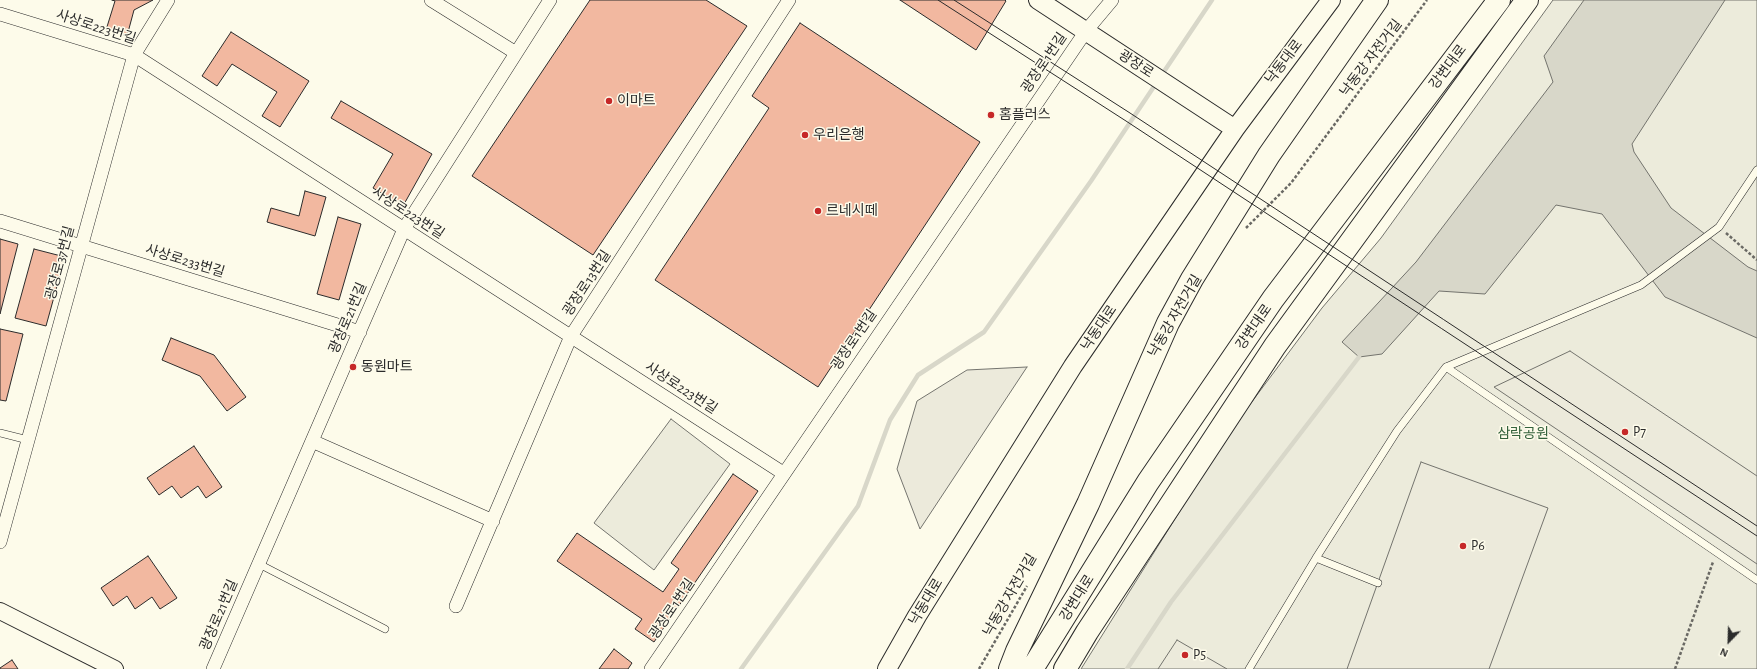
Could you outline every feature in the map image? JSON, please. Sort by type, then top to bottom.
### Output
[{"type":"highway","points":[[1010,669],[1017,651],[1088,504],[1168,323],[1192,279],[1269,155],[1376,0]]},
{"type":"highway","name":"강변대로","points":[[1032,669],[1148,482],[1273,299],[1499,0]]},
{"type":"highway","name":"강변대로","points":[[1066,669],[1087,632],[1275,346],[1527,0]]},
{"type":"main road","name":"낙동대로","points":[[887,669],[917,616],[1073,366],[1235,129],[1331,0]]},
{"type":"main road","name":"광장로","points":[[1047,3],[1092,35],[1235,129]]},
{"type":"street","name":"광장로37번길","points":[[0,542],[134,55],[168,0]]},
{"type":"street","points":[[431,0],[516,53]]},
{"type":"street","name":"광장로21번길","points":[[213,669],[404,229],[550,0]]},
{"type":"street","name":"광장로13번길","points":[[456,606],[571,336],[789,0]]},
{"type":"street","name":"광장로1번길","points":[[651,669],[783,473],[1092,35],[1112,0]]},
{"type":"street","name":"사상로223번길","points":[[0,14],[134,55],[783,473]]},
{"type":"street","name":"사상로233번길","points":[[0,221],[82,245],[360,332]]},
{"type":"street","points":[[312,441],[493,521]]},
{"type":"street","points":[[0,611],[115,669]]},
{"type":"lane","points":[[1249,669],[1316,558],[1397,431],[1446,367],[1641,285],[1719,227],[1757,170]]},
{"type":"lane","points":[[1446,367],[1757,580]]},
{"type":"lane","points":[[0,433],[28,440]]},
{"type":"lane","points":[[1316,558],[1378,583]]},
{"type":"lane","points":[[259,564],[385,629]]},
{"type":"path","name":"낙동강 자전거길","points":[[1242,232],[1291,183],[1427,0]]},
{"type":"path","points":[[1719,227],[1757,260]]},
{"type":"path","points":[[1675,669],[1716,552]]},
{"type":"path","name":"낙동강 자전거길","points":[[979,669],[1029,582]]},
{"type":"green space","name":"삼락공원","points":[[1553,0],[1757,0],[1757,669],[1081,669],[1230,431],[1322,308],[1381,238]]},
{"type":"green space","points":[[671,419],[730,464],[654,570],[594,523]]},
{"type":"shaded area","points":[[1584,0],[1725,0],[1632,144],[1634,152],[1671,208],[1748,267],[1757,271],[1757,338],[1665,297],[1602,214],[1556,205],[1485,294],[1439,291],[1382,354],[1359,357],[1342,342],[1416,262],[1553,82],[1544,56]]},
{"type":"shaded area","name":"P7","points":[[1570,351],[1757,476],[1757,564],[1494,387]]},
{"type":"shaded area","points":[[1027,367],[920,529],[897,469],[917,401],[967,370]]},
{"type":"shaded area","name":"P6","points":[[1421,462],[1548,508],[1489,669],[1347,669]]},
{"type":"shaded area","name":"P5","points":[[1177,640],[1227,669],[1158,669]]},
{"type":"building","points":[[112,0],[153,0],[134,10],[127,36],[106,30],[115,1]]},
{"type":"building","name":"이마트","points":[[590,0],[706,0],[747,26],[593,255],[472,176]]},
{"type":"building","points":[[900,0],[1005,0],[1006,1],[976,50]]},
{"type":"building","name":"르네시떼","points":[[800,23],[980,142],[818,387],[655,280],[769,108],[752,96]]},
{"type":"building","points":[[231,32],[309,81],[280,127],[262,116],[277,92],[232,64],[217,86],[202,76]]},
{"type":"building","points":[[341,101],[432,154],[403,206],[373,188],[393,154],[331,118]]},
{"type":"building","points":[[305,191],[326,197],[315,236],[267,222],[271,208],[299,216]]},
{"type":"building","points":[[338,217],[361,224],[339,300],[317,294]]},
{"type":"building","points":[[0,239],[18,244],[0,314]]},
{"type":"building","points":[[34,249],[65,257],[46,326],[15,318]]},
{"type":"building","points":[[0,329],[23,334],[6,401],[0,400]]},
{"type":"building","points":[[171,338],[214,355],[246,397],[227,411],[200,376],[162,360]]},
{"type":"building","points":[[194,446],[222,487],[206,498],[198,486],[181,498],[172,486],[159,495],[147,478]]},
{"type":"building","points":[[733,474],[758,491],[654,642],[635,629],[642,619],[557,561],[577,533],[663,592],[679,569],[671,563]]},
{"type":"building","points":[[148,556],[177,598],[160,609],[152,597],[135,609],[127,596],[113,606],[101,588]]},
{"type":"building","points":[[614,649],[632,663],[628,669],[599,669]]},
{"type":"building","points":[[12,660],[18,669],[0,669],[0,668]]},
{"type":"waterway","points":[[1161,76],[1212,0]]},
{"type":"waterway","points":[[741,669],[858,506],[890,420],[918,375],[984,332],[1091,181],[1157,82]]},
{"type":"waterway","points":[[1127,669],[1171,602],[1359,357]]},
{"type":"tram line","points":[[938,0],[1126,121],[1757,536]]},
{"type":"tram line","points":[[954,0],[1130,113],[1757,526]]},
{"type":"place","name":"이마트","points":[[609,101]]},
{"type":"place","name":"홈플러스","points":[[991,115]]},
{"type":"place","name":"우리은행","points":[[805,135]]},
{"type":"place","name":"르네시떼","points":[[818,211]]},
{"type":"place","name":"동원마트","points":[[353,367]]},
{"type":"place","name":"P7","points":[[1625,432]]},
{"type":"place","name":"P6","points":[[1463,546]]},
{"type":"place","name":"P5","points":[[1185,655]]}]
